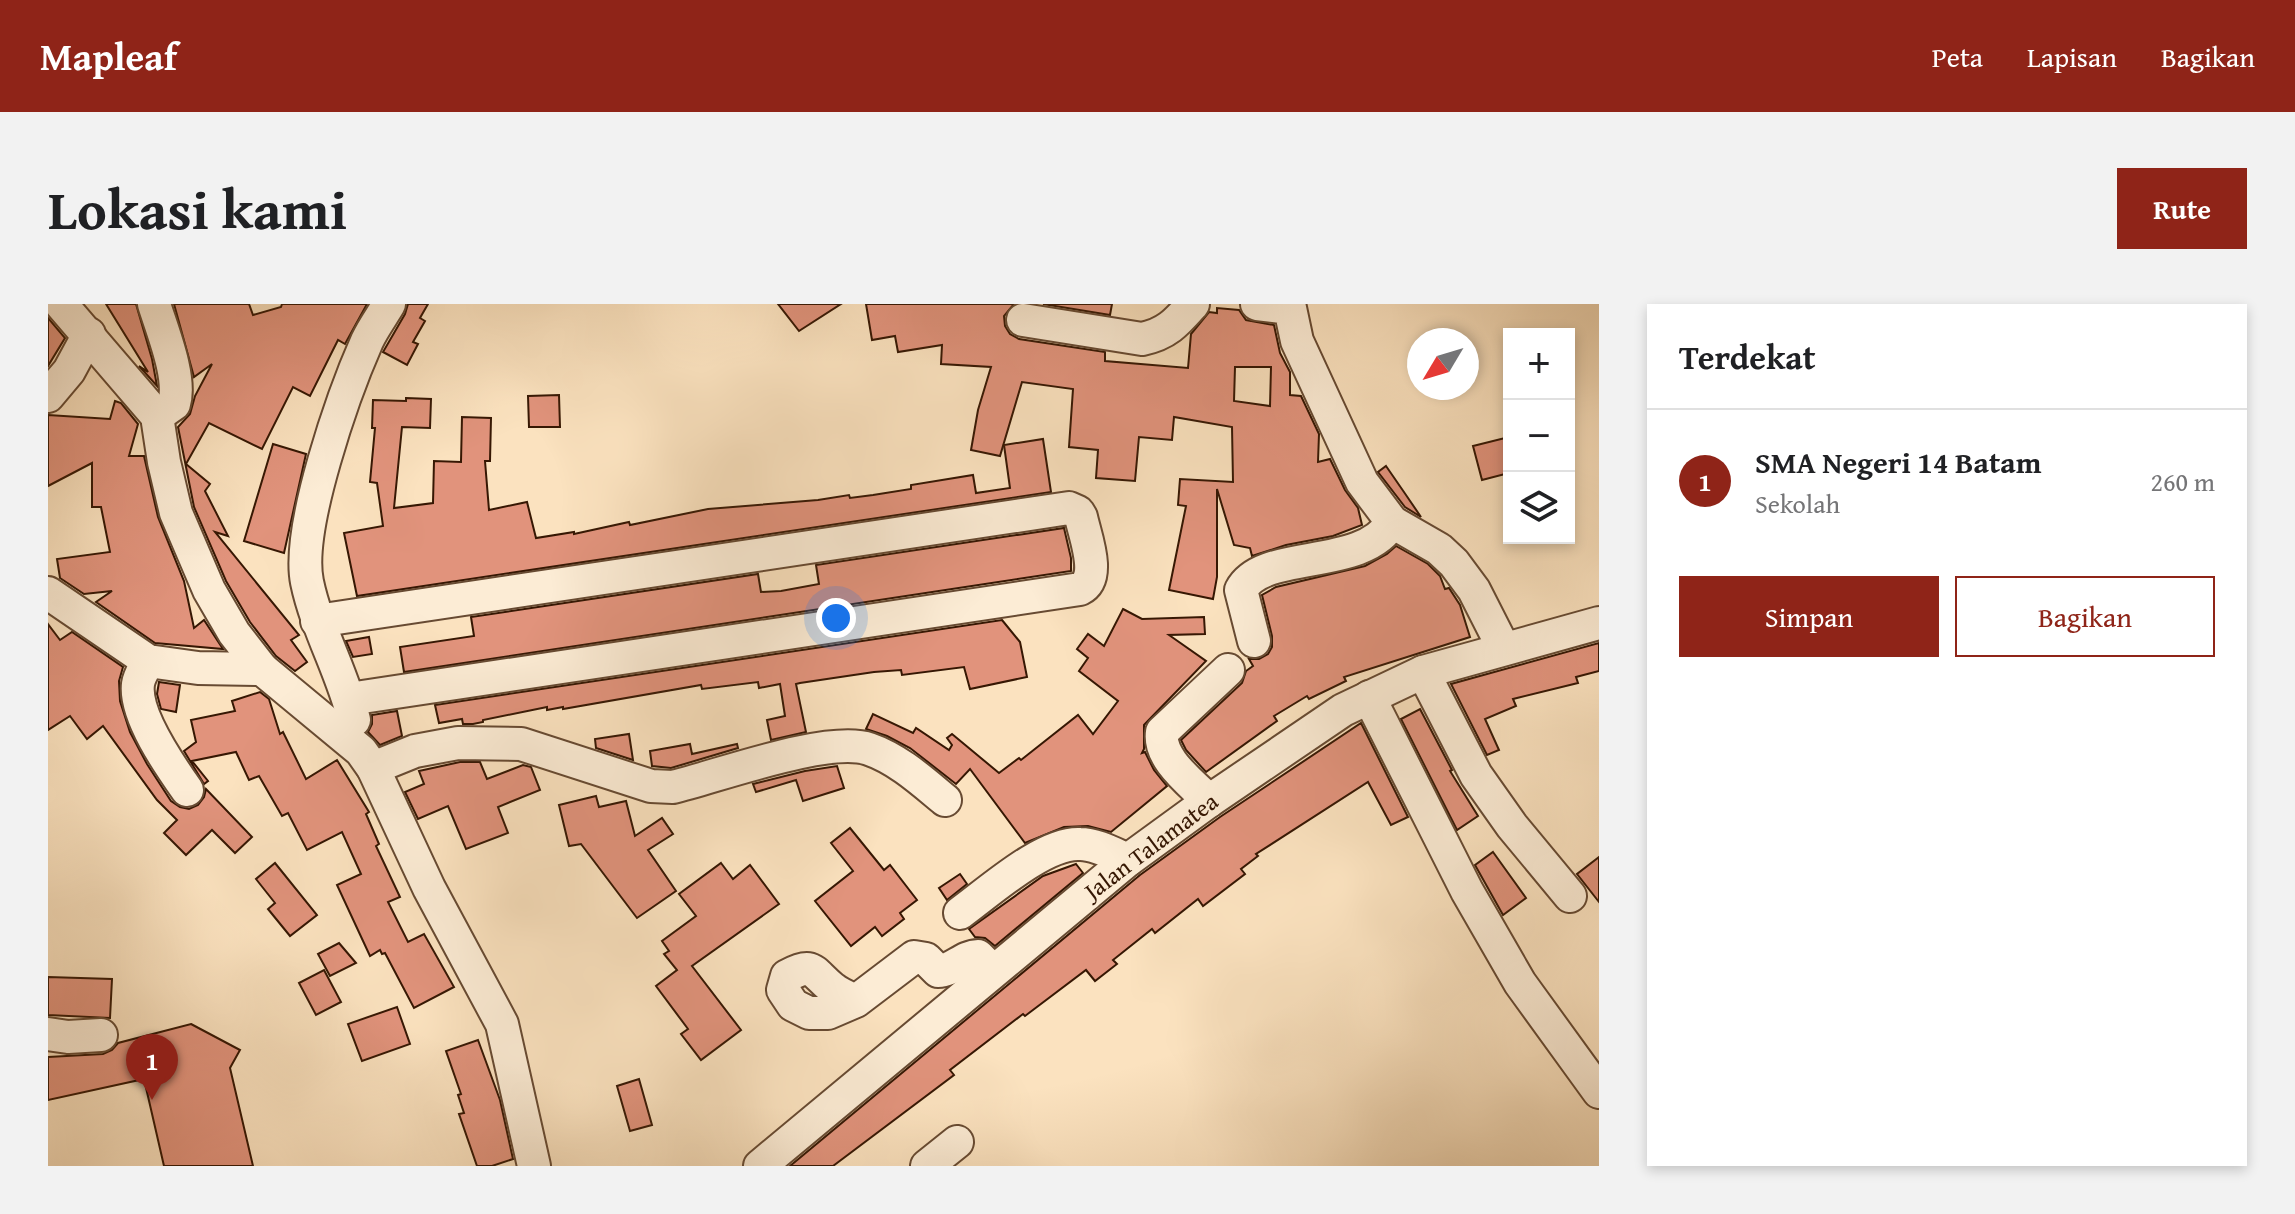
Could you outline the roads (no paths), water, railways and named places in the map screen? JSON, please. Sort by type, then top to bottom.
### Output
[{"type":"street","points":[[61,304],[157,416],[176,513],[209,590],[234,633],[262,669],[367,759]]},
{"type":"street","points":[[154,304],[177,391],[174,404],[157,416]]},
{"type":"street","points":[[389,304],[368,340],[337,425],[311,512],[305,548],[306,578],[317,621],[349,699],[367,759],[429,888],[502,1024],[534,1166]]},
{"type":"street","points":[[1023,320],[1142,339],[1160,335],[1174,327],[1193,304]]},
{"type":"street","points":[[1257,304],[1290,306],[1297,341],[1362,482],[1392,522],[1439,549],[1454,563],[1474,590],[1504,649]]},
{"type":"street","points":[[48,396],[69,371],[89,334]]},
{"type":"street","points":[[317,621],[1069,508],[1081,517],[1092,573],[1086,586],[1080,589],[349,699]]},
{"type":"street","points":[[1254,641],[1241,590],[1245,582],[1261,573],[1293,563],[1363,548],[1385,534],[1392,522]]},
{"type":"street","points":[[48,593],[148,661],[198,668],[262,669]]},
{"type":"street","name":"Jalan Talamatea","points":[[760,1166],[1128,860],[1343,710],[1423,672],[1599,623]]},
{"type":"street","points":[[148,661],[138,682],[139,701],[163,756],[187,790]]},
{"type":"street","points":[[1209,801],[1167,756],[1161,740],[1162,732],[1228,670]]},
{"type":"street","points":[[1423,672],[1476,775],[1512,826],[1570,896]]},
{"type":"street","points":[[1369,697],[1467,891],[1520,983],[1599,1092]]},
{"type":"street","points":[[367,759],[458,743],[521,744],[651,786],[673,787],[806,751],[848,744],[870,749],[904,766],[945,800]]},
{"type":"street","points":[[960,913],[1044,854],[1067,845],[1090,845],[1128,860]]},
{"type":"street","points":[[856,1001],[914,957],[926,959],[938,971],[944,971],[971,956],[978,956],[993,971]]},
{"type":"street","points":[[48,1034],[68,1037],[101,1035]]},
{"type":"street","points":[[927,1166],[957,1142]]},
{"type":"place","name":"SMA Negeri 14 Batam","points":[[152,1100]]}]
